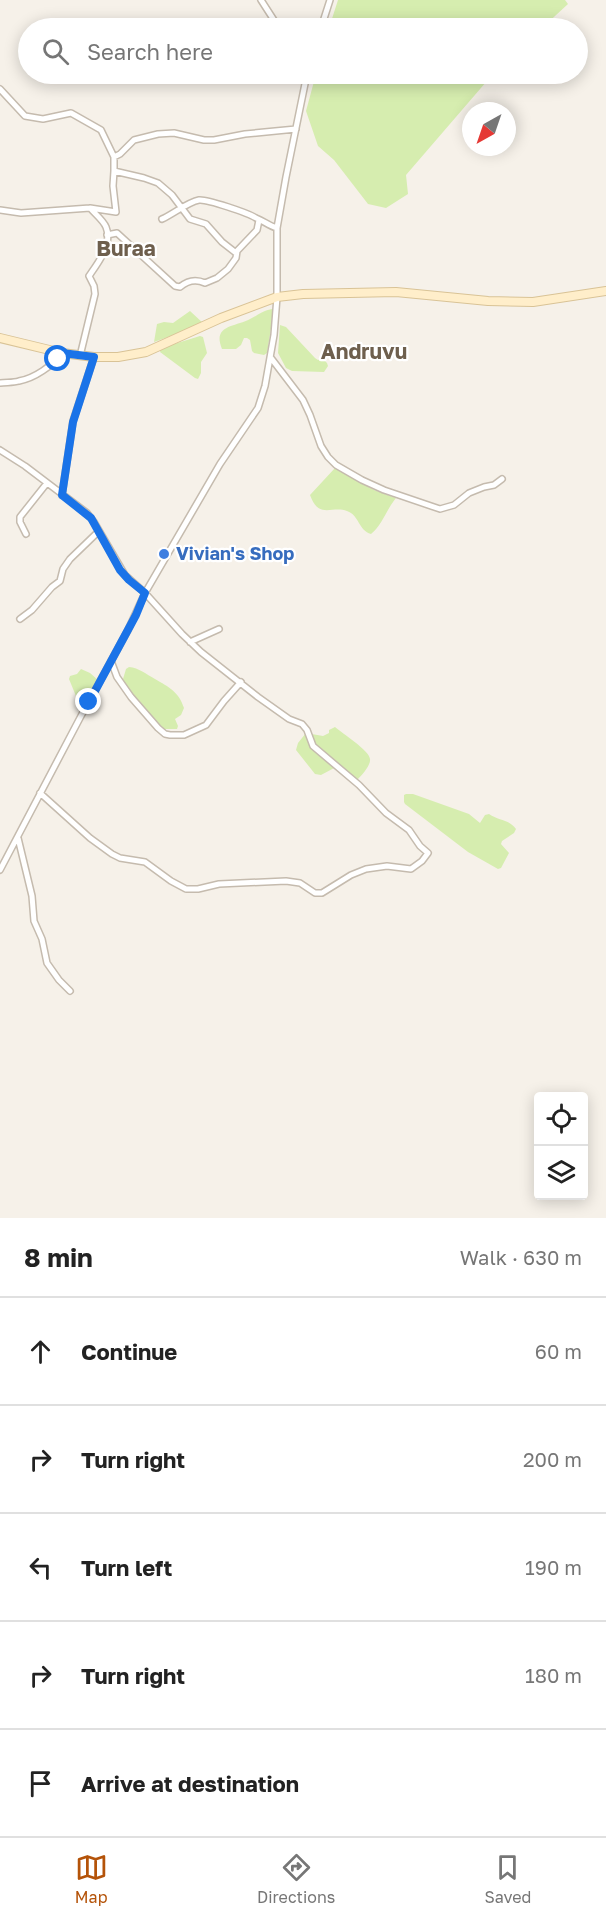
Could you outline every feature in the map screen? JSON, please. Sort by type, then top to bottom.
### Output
[{"type":"street","points":[[261,0],[273,18]]},
{"type":"street","points":[[324,18],[330,0]]},
{"type":"street","points":[[0,870],[136,615],[145,593],[220,464],[254,416],[265,386],[270,358],[277,297],[277,228],[305,84]]},
{"type":"street","points":[[0,89],[25,116],[43,119],[71,113],[101,130],[114,156],[113,186],[116,212],[90,208],[21,213],[0,210]]},
{"type":"street","points":[[114,156],[120,154],[134,140],[158,134],[174,133],[214,140],[245,134],[296,129]]},
{"type":"street","points":[[114,171],[152,180],[169,192],[190,219],[206,224],[222,242],[236,253]]},
{"type":"street","points":[[162,219],[194,201],[203,200],[259,219],[277,228]]},
{"type":"street","points":[[80,356],[95,294],[89,276],[103,254],[107,235],[105,226],[90,208]]},
{"type":"street","points":[[107,235],[113,233],[122,237],[177,287],[190,281],[205,283],[217,278],[232,265],[236,253],[257,230],[259,219]]},
{"type":"street","points":[[0,338],[80,356],[118,357],[146,351],[220,318],[277,297],[303,294],[396,292],[488,301],[533,302],[606,291]]},
{"type":"street","points":[[0,383],[22,381],[32,377],[58,359],[62,353]]},
{"type":"street","points":[[62,495],[73,422],[94,357]]},
{"type":"street","points":[[270,358],[306,406],[321,446],[328,457],[336,465],[362,480],[440,509],[454,505],[469,493],[484,486],[494,485],[502,479]]},
{"type":"street","points":[[0,450],[87,513],[120,570],[145,593],[190,642],[258,697],[290,719],[300,723],[307,730],[310,742],[315,748],[359,785],[389,815],[409,830],[428,854],[411,868],[387,866],[366,869],[351,875],[322,894],[315,893],[300,883],[286,881],[219,884],[186,889],[145,862],[115,856],[85,834],[40,793]]},
{"type":"street","points":[[26,534],[20,522],[21,517],[47,483]]},
{"type":"street","points":[[20,619],[60,581],[66,564],[99,531]]},
{"type":"street","points":[[190,642],[219,629]]},
{"type":"street","points":[[111,661],[122,686],[165,734],[184,735],[206,725],[241,682]]},
{"type":"street","points":[[18,837],[32,896],[33,917],[42,939],[47,963],[70,991]]},
{"type":"green space","points":[[338,0],[565,0],[568,4],[553,18],[332,18]]},
{"type":"green space","points":[[313,84],[484,84],[469,102],[462,102],[462,110],[406,175],[408,194],[386,208],[368,204],[334,160],[318,146],[306,111]]},
{"type":"green space","points":[[274,310],[267,353],[264,355],[254,353],[250,340],[247,338],[244,338],[236,349],[222,349],[220,335],[223,331]]},
{"type":"green space","points":[[190,311],[204,324],[154,342],[157,324],[173,323]]},
{"type":"green space","points":[[280,325],[286,327],[315,358],[318,360],[322,358],[327,363],[328,366],[324,372],[292,371],[286,368],[278,353]]},
{"type":"green space","points":[[203,337],[207,353],[201,362],[201,373],[198,379],[160,352],[161,348]]},
{"type":"green space","points":[[335,468],[374,490],[396,498],[379,526],[371,534],[364,530],[351,513],[322,509],[314,503],[310,495]]},
{"type":"green space","points":[[129,667],[169,687],[176,694],[184,708],[181,715],[175,719],[177,729],[163,729],[158,726],[128,691],[123,679]]},
{"type":"green space","points":[[81,669],[98,680],[87,704],[84,705],[78,701],[69,679]]},
{"type":"green space","points":[[335,727],[369,756],[369,764],[358,779],[355,780],[336,767],[321,775],[315,774],[296,750],[298,743],[306,733],[323,736]]},
{"type":"green space","points":[[413,794],[469,814],[480,823],[485,815],[489,814],[510,823],[516,829],[502,841],[501,844],[509,853],[501,868],[498,869],[468,852],[405,804],[404,795]]},
{"type":"place","name":"Vivian's Shop","points":[[164,554]]},
{"type":"district","name":"Buraa","points":[[126,249]]},
{"type":"district","name":"Andruvu","points":[[364,352]]},
{"type":"route","points":[[58,359],[62,353],[94,357],[69,439],[62,495],[87,513],[120,570],[145,593],[136,615],[89,702]]}]
